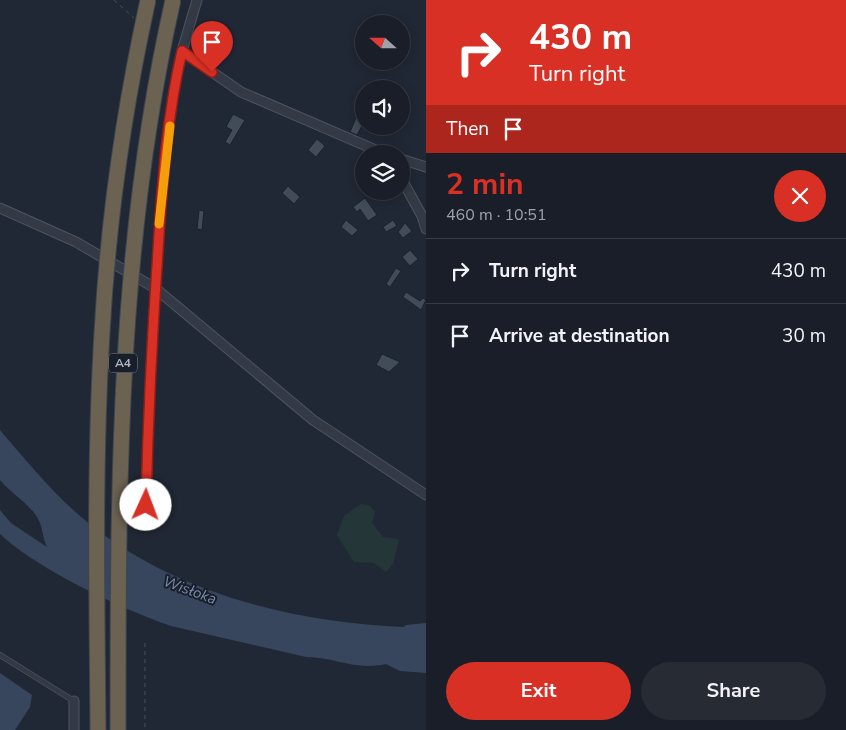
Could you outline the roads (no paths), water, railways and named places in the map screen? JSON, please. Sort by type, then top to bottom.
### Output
[{"type":"highway","name":"A4","points":[[98,730],[98,454],[104,302],[121,149],[148,0]]},
{"type":"highway","name":"A4","points":[[118,730],[119,477],[127,304],[145,144],[172,0]]},
{"type":"street","points":[[197,0],[182,51],[241,92],[365,145]]},
{"type":"street","points":[[410,162],[426,167]]},
{"type":"street","points":[[410,194],[419,210],[426,229]]},
{"type":"street","points":[[0,208],[76,242],[155,288],[313,420],[426,495]]},
{"type":"street","points":[[74,701],[74,730]]},
{"type":"lane","points":[[146,505],[155,288],[162,189],[176,81],[182,51]]},
{"type":"lane","points":[[0,655],[74,701]]},
{"type":"water","name":"Wisłoka","points":[[0,430],[49,485],[80,516],[115,542],[152,565],[191,583],[275,610],[318,618],[404,627],[406,625],[426,623],[426,673],[400,671],[386,664],[364,666],[306,657],[171,626],[105,599],[57,574],[35,561],[0,534],[0,510],[11,523],[47,547],[37,517],[0,480]]},
{"type":"water","points":[[0,673],[32,695],[30,707],[15,730],[0,730]]}]
